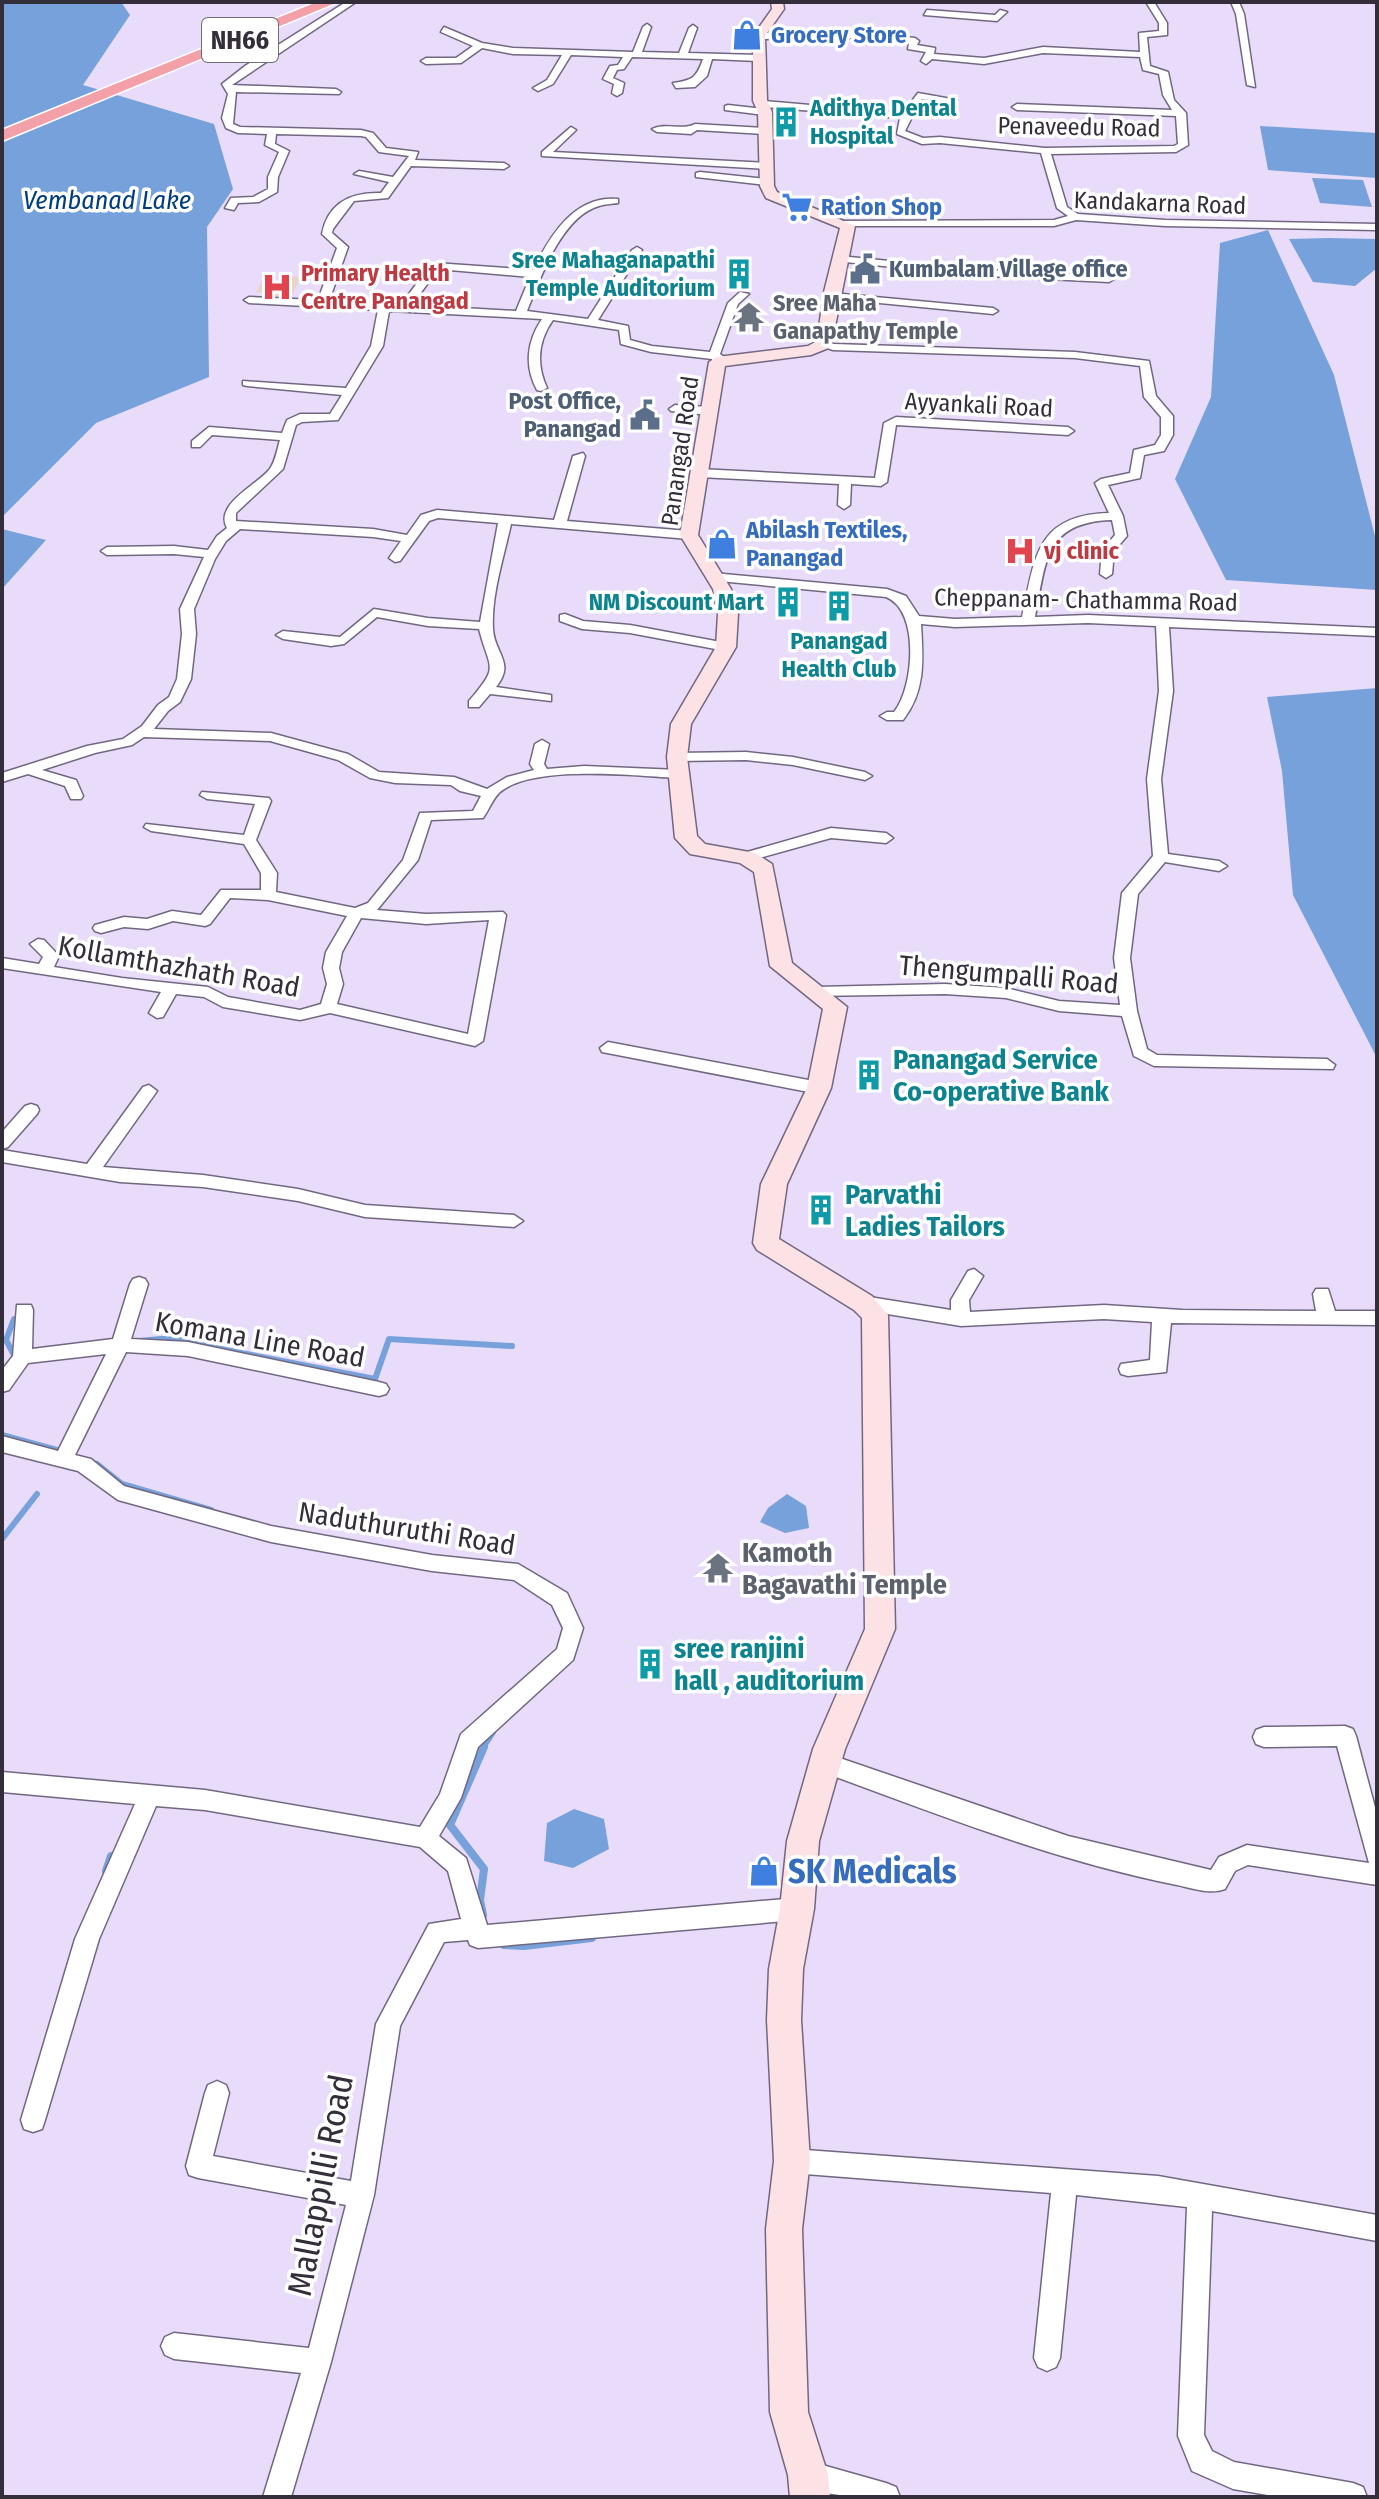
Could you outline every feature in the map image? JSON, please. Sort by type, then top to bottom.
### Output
[{"type":"highway","name":"NH66","points":[[2,136],[311,2]]},
{"type":"highway","name":"NH66","points":[[2,127],[330,2]]},
{"type":"main road","points":[[777,2],[778,9],[759,36],[758,58],[771,195],[846,223],[825,344]]},
{"type":"main road","name":"Panangad Road","points":[[726,647],[728,614],[722,589],[689,535],[716,359],[811,350],[825,344]]},
{"type":"main road","points":[[726,647],[681,724],[678,765],[686,838],[698,849],[745,857],[764,869],[781,966],[835,1007],[819,1088],[774,1184],[766,1243],[863,1303],[875,1315],[880,1629],[825,1763],[803,1841],[797,1909],[786,1969],[784,2020],[792,2161],[784,2229],[789,2412],[809,2486]]},
{"type":"street","points":[[336,92],[290,94],[263,89],[232,89],[227,84],[352,2]]},
{"type":"street","points":[[913,44],[930,2]]},
{"type":"street","points":[[759,36],[856,35],[932,50],[927,59],[984,61],[1043,50],[1145,55],[1142,35],[1164,33],[1163,23],[1150,2]]},
{"type":"street","points":[[1235,2],[1252,85]]},
{"type":"street","points":[[927,13],[997,18],[1003,12]]},
{"type":"street","points":[[617,93],[619,83],[608,79],[613,68],[621,67],[633,54],[647,27]]},
{"type":"street","points":[[682,56],[693,28]]},
{"type":"street","points":[[444,30],[480,45],[500,49],[708,59],[758,58]]},
{"type":"street","points":[[426,61],[458,61],[480,45]]},
{"type":"street","points":[[493,61],[500,49]]},
{"type":"street","points":[[538,88],[550,82],[569,52]]},
{"type":"street","name":"Penaveedu Road","points":[[906,116],[900,132],[919,145],[940,140],[1045,151],[1176,149],[1183,145],[1181,113],[1168,97],[1163,72],[1146,68],[1145,55]]},
{"type":"street","points":[[676,85],[692,85],[702,76],[708,59]]},
{"type":"street","points":[[232,89],[227,118],[229,126],[238,130],[361,133],[370,135],[373,145],[381,151],[413,153],[410,163],[384,196],[355,195],[347,199],[327,228],[327,234],[343,247],[323,303]]},
{"type":"street","points":[[728,108],[906,116],[918,96],[947,98]]},
{"type":"street","points":[[1017,107],[1181,113]]},
{"type":"street","points":[[657,129],[691,131],[695,127],[766,131]]},
{"type":"street","points":[[571,130],[545,154],[606,157],[767,174]]},
{"type":"street","points":[[230,208],[235,200],[255,200],[273,190],[273,177],[284,151],[270,145],[272,131]]},
{"type":"street","points":[[975,131],[975,144]]},
{"type":"street","points":[[1045,151],[1062,208],[1076,217]]},
{"type":"street","points":[[594,166],[606,157]]},
{"type":"street","points":[[410,163],[504,166]]},
{"type":"street","points":[[359,174],[396,180]]},
{"type":"street","points":[[700,175],[767,174]]},
{"type":"street","points":[[520,314],[558,230],[596,201],[614,201]]},
{"type":"street","name":"Kandakarna Road","points":[[846,223],[1054,223],[1076,217],[1165,223],[1377,227]]},
{"type":"street","points":[[592,321],[637,250]]},
{"type":"street","points":[[840,259],[968,272],[1070,274],[1109,279]]},
{"type":"street","points":[[405,307],[435,266],[538,274]]},
{"type":"street","points":[[249,300],[520,314],[592,321],[624,328],[625,342],[716,359],[733,303],[744,294]]},
{"type":"street","points":[[832,296],[993,311]]},
{"type":"street","points":[[233,527],[230,512],[233,507],[277,469],[291,423],[300,418],[334,418],[377,346],[384,307]]},
{"type":"street","points":[[541,388],[533,359],[539,328],[550,316]]},
{"type":"street","points":[[825,344],[833,347],[1075,355],[1145,363],[1150,397],[1173,416],[1160,448],[1138,453],[1136,475],[1131,479],[1111,479],[1101,483],[1117,516],[1121,536],[1108,550],[1106,574]]},
{"type":"street","points":[[247,383],[349,392]]},
{"type":"street","points":[[675,409],[709,411]]},
{"type":"street","name":"Ayyankali Road","points":[[699,473],[881,482],[890,423],[896,421],[1068,431]]},
{"type":"street","points":[[196,444],[209,431],[286,437]]},
{"type":"street","points":[[559,526],[579,456]]},
{"type":"street","points":[[844,505],[845,481]]},
{"type":"street","points":[[395,558],[425,518],[437,514],[689,535]]},
{"type":"street","points":[[1028,620],[1045,549],[1053,536],[1077,519],[1117,516]]},
{"type":"street","points":[[474,704],[497,677],[498,663],[487,626],[491,587],[505,521]]},
{"type":"street","points":[[2,778],[92,749],[127,742],[175,699],[184,679],[189,634],[187,609],[212,554],[233,527],[373,533],[410,539]]},
{"type":"street","points":[[107,551],[174,550],[212,554]]},
{"type":"street","name":"Cheppanam- Chathamma Road","points":[[713,577],[887,593],[899,596],[909,605],[914,619],[955,623],[1028,620],[1162,622],[1377,632]]},
{"type":"street","points":[[283,635],[331,642],[344,640],[374,613],[428,622],[487,626]]},
{"type":"street","points":[[565,618],[578,624],[617,626],[662,638],[726,647]]},
{"type":"street","points":[[887,716],[898,717],[906,709],[914,690],[914,619]]},
{"type":"street","points":[[1162,622],[1166,691],[1154,779],[1161,857],[1219,866]]},
{"type":"street","points":[[488,690],[546,698]]},
{"type":"street","points":[[140,733],[271,737],[343,757],[375,775],[395,779],[454,781],[465,788],[491,794],[494,790],[542,772],[678,765],[746,756],[793,761],[865,776]]},
{"type":"street","points":[[313,747],[331,733]]},
{"type":"street","points":[[542,744],[537,764],[542,772]]},
{"type":"street","points":[[28,770],[71,783],[76,796]]},
{"type":"street","name":"Kollamthazhath Road","points":[[2,963],[208,992],[223,1002],[300,1015],[317,1013],[328,1007],[335,984],[331,968],[334,952],[356,913],[373,906],[402,871],[425,816],[478,815],[491,794]]},
{"type":"street","points":[[207,795],[264,801],[249,840]]},
{"type":"street","points":[[151,827],[249,840]]},
{"type":"street","points":[[745,857],[831,833],[886,838]]},
{"type":"street","points":[[249,840],[269,873],[268,895]]},
{"type":"street","name":"Thengumpalli Road","points":[[817,992],[945,989],[1006,993],[1059,1006],[1129,1011],[1122,958],[1130,893],[1161,857]]},
{"type":"street","points":[[101,928],[124,922],[148,924],[172,916],[205,921],[226,893],[268,895],[356,913],[426,919],[498,915],[475,1041],[328,1007]]},
{"type":"street","points":[[38,944],[51,956],[45,969]]},
{"type":"street","points":[[157,1013],[171,988]]},
{"type":"street","points":[[1129,1011],[1140,1052],[1154,1060],[1327,1065]]},
{"type":"street","points":[[608,1048],[819,1088]]},
{"type":"street","points":[[91,1171],[149,1091]]},
{"type":"street","points":[[2,1143],[31,1110]]},
{"type":"street","points":[[2,1156],[91,1171],[203,1181],[298,1195],[365,1211],[514,1221]]},
{"type":"street","points":[[961,1319],[960,1300],[974,1276]]},
{"type":"street","points":[[63,1460],[120,1345],[139,1284]]},
{"type":"street","points":[[1322,1294],[1327,1318]]},
{"type":"street","points":[[863,1303],[961,1319],[1104,1312],[1162,1316],[1377,1318]]},
{"type":"street","points":[[2,1385],[22,1357],[24,1310]]},
{"type":"street","points":[[1128,1369],[1159,1367],[1162,1316]]},
{"type":"street","name":"Komana Line Road","points":[[22,1357],[120,1345],[188,1349],[379,1389]]},
{"type":"street","name":"Naduthuruthi Road","points":[[2,1444],[84,1465],[118,1492],[271,1534],[432,1563],[518,1572],[560,1599],[573,1628],[566,1654],[469,1741],[450,1798],[425,1838]]},
{"type":"street","points":[[1264,1737],[1345,1736],[1377,1857]]},
{"type":"street","points":[[825,1763],[1085,1852],[1190,1877],[1217,1882],[1227,1864],[1247,1855],[1377,1875]]},
{"type":"street","points":[[2,1782],[205,1800],[425,1838],[458,1865],[478,1937],[797,1909]]},
{"type":"street","points":[[33,2120],[87,1939],[149,1796]]},
{"type":"street","name":"Mallappilli Road","points":[[277,2497],[318,2362],[361,2195],[388,2024],[442,1932],[477,1928]]},
{"type":"street","points":[[217,2093],[198,2166],[361,2195]]},
{"type":"street","points":[[792,2161],[1158,2189],[1377,2228]]},
{"type":"street","points":[[1047,2358],[1065,2183]]},
{"type":"street","points":[[1200,2197],[1191,2436],[1202,2461],[1233,2475],[1353,2497]]},
{"type":"street","points":[[174,2346],[318,2362]]},
{"type":"street","points":[[809,2486],[886,2497]]},
{"type":"shaded area","name":"Primary Health Centre Panangad","points":[[285,276],[301,277],[289,301],[272,300],[275,293],[256,292],[262,281],[281,282]]},
{"type":"water","name":"Vembanad Lake","points":[[2,2],[121,2],[130,15],[83,85],[214,124],[233,189],[207,227],[209,377],[96,423],[2,517]]},
{"type":"water","points":[[1260,126],[1377,133],[1377,178],[1268,170]]},
{"type":"water","points":[[1312,178],[1363,180],[1372,207],[1320,203]]},
{"type":"water","points":[[1268,230],[1334,375],[1377,544],[1377,590],[1226,580],[1175,479],[1211,397],[1220,243]]},
{"type":"water","points":[[1289,239],[1377,239],[1377,268],[1355,286],[1313,282]]},
{"type":"water","points":[[2,529],[46,540],[2,589]]},
{"type":"water","points":[[1377,688],[1377,1058],[1293,895],[1282,771],[1267,697]]},
{"type":"water","points":[[787,1494],[806,1506],[809,1528],[785,1533],[760,1522],[768,1508]]},
{"type":"water","points":[[574,1809],[604,1819],[609,1849],[573,1868],[544,1861],[547,1823]]},
{"type":"waterway","points":[[14,1319],[6,1340],[13,1353],[21,1352]]},
{"type":"waterway","points":[[139,1341],[182,1337],[205,1346],[375,1379],[389,1339],[512,1346]]},
{"type":"waterway","points":[[2,1435],[64,1452]]},
{"type":"waterway","points":[[97,1464],[122,1484],[211,1510]]},
{"type":"waterway","points":[[2,1539],[37,1494]]},
{"type":"waterway","points":[[482,1749],[493,1732]]},
{"type":"waterway","points":[[483,1915],[480,1900],[484,1869],[450,1825],[484,1747]]},
{"type":"waterway","points":[[106,1871],[111,1856]]},
{"type":"waterway","points":[[504,1945],[524,1946],[592,1938]]},
{"type":"place","name":"Grocery Store","points":[[747,35]]},
{"type":"place","name":"Adithya Dental Hospital","points":[[786,122]]},
{"type":"place","name":"Ration Shop","points":[[797,207]]},
{"type":"place","name":"Kumbalam Village office","points":[[865,269]]},
{"type":"place","name":"Sree Mahaganapathi Temple Auditorium","points":[[739,274]]},
{"type":"place","name":"Primary Health Centre Panangad","points":[[277,287]]},
{"type":"place","name":"Sree Maha Ganapathy Temple","points":[[749,317]]},
{"type":"place","name":"Post Office, Panangad","points":[[645,415]]},
{"type":"place","name":"Abilash Textiles, Panangad","points":[[722,544]]},
{"type":"place","name":"vj clinic","points":[[1020,551]]},
{"type":"place","name":"NM Discount Mart","points":[[788,602]]},
{"type":"place","name":"Panangad Health Club","points":[[839,606]]},
{"type":"place","name":"Panangad Service Co-operative Bank","points":[[869,1075]]},
{"type":"place","name":"Parvathi Ladies Tailors","points":[[821,1210]]},
{"type":"place","name":"Kamoth Bagavathi Temple","points":[[718,1568]]},
{"type":"place","name":"sree ranjini hall , auditorium","points":[[650,1664]]},
{"type":"place","name":"SK Medicals","points":[[764,1871]]}]
